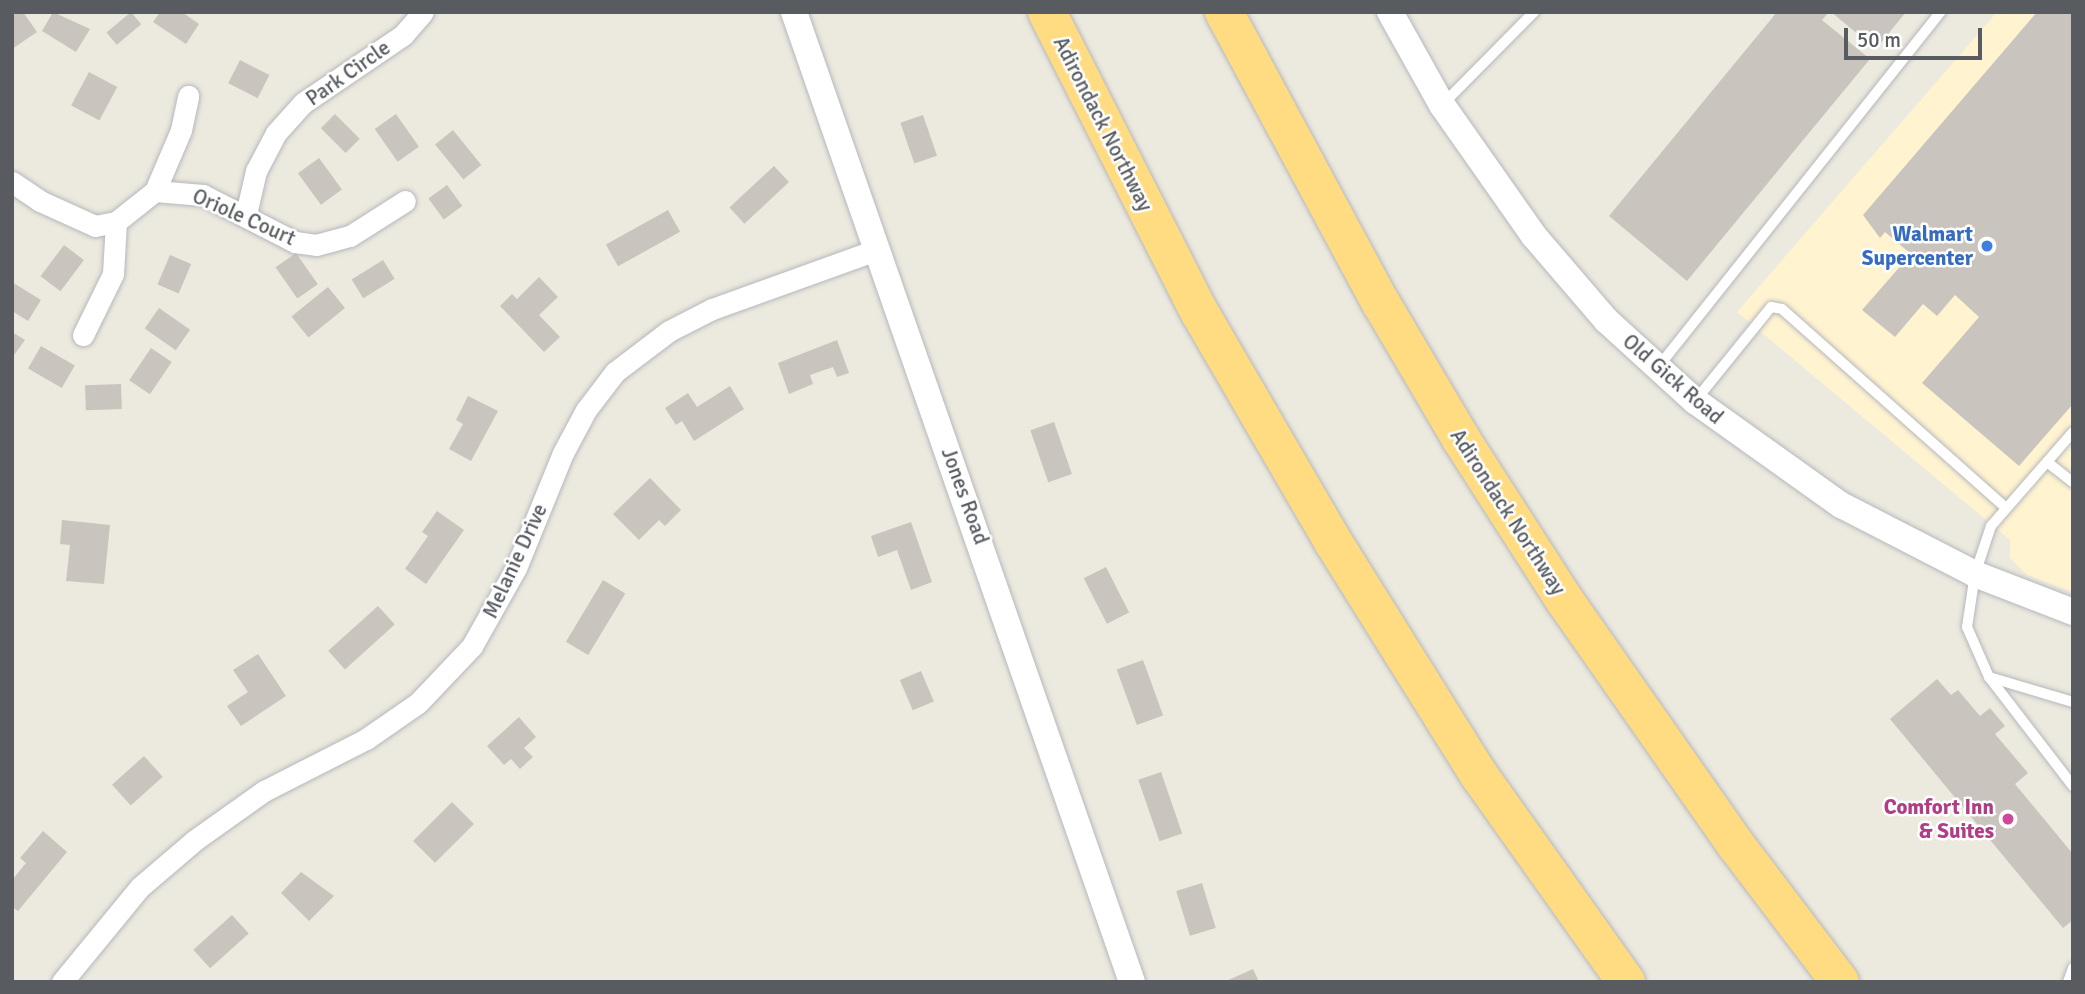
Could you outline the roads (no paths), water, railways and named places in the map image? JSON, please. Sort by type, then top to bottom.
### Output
[{"type":"highway","name":"Adirondack Northway","points":[[1047,12],[1200,313],[1332,540],[1479,775],[1626,982]]},
{"type":"highway","name":"Adirondack Northway","points":[[1224,12],[1381,303],[1461,439],[1565,601],[1736,845],[1840,982]]},
{"type":"street","name":"Park Circle","points":[[246,214],[256,171],[276,133],[294,113],[402,35],[423,12]]},
{"type":"street","name":"Jones Road","points":[[794,12],[876,250],[1023,658],[1132,982]]},
{"type":"street","name":"Old Gick Road","points":[[1390,12],[1441,105],[1550,256],[1606,320],[1695,401],[1841,505],[1975,574],[2073,612]]},
{"type":"street","points":[[12,181],[40,201],[96,226],[116,222],[155,191],[181,130],[188,96]]},
{"type":"street","name":"Oriole Court","points":[[155,191],[186,190],[246,214],[295,242],[330,245],[405,201]]},
{"type":"street","points":[[83,335],[113,274],[116,222]]},
{"type":"street","name":"Melanie Drive","points":[[62,982],[141,887],[195,840],[264,791],[366,739],[418,703],[472,646],[516,569],[563,453],[586,410],[615,372],[669,331],[712,309],[876,250]]},
{"type":"lane","points":[[1441,105],[1534,12]]},
{"type":"lane","points":[[1658,368],[1941,12]]},
{"type":"lane","points":[[1695,401],[1771,307],[1782,309],[2006,508]]},
{"type":"lane","points":[[2073,432],[1991,526],[1975,574],[1967,627],[1989,677],[2073,786]]},
{"type":"lane","points":[[2047,462],[2073,482]]},
{"type":"lane","points":[[1989,677],[2073,702]]},
{"type":"lane","points":[[2068,982],[2073,968]]},
{"type":"place","name":"Walmart Supercenter","points":[[1987,246]]},
{"type":"place","name":"Comfort Inn & Suites","points":[[2008,819]]}]
